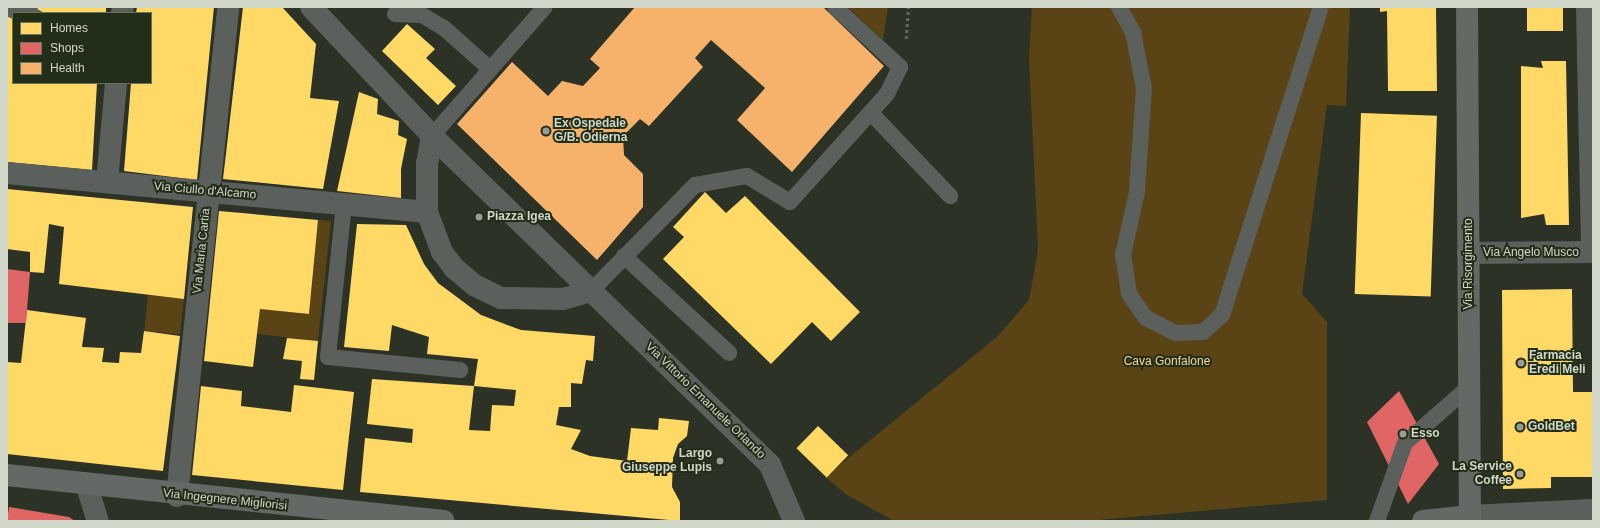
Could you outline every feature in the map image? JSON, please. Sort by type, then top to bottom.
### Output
[{"type":"main road","name":"Via Risorgimento","points":[[1467,7],[1470,519]]},
{"type":"main road","name":"Via Ingegnere Migliorisi","points":[[7,475],[176,496],[444,521]]},
{"type":"main road","points":[[1423,521],[1470,519]]},
{"type":"street","points":[[14,7],[26,12]]},
{"type":"street","name":"Via Maria Cartia","points":[[176,496],[228,7]]},
{"type":"street","points":[[311,7],[426,130],[427,212],[442,252],[474,285],[501,298],[532,301],[562,299],[591,291]]},
{"type":"street","points":[[1587,7],[1592,252]]},
{"type":"street","points":[[107,182],[116,84]]},
{"type":"street","name":"Via Vittorio Emanuele Orlando","points":[[426,130],[770,464],[794,521]]},
{"type":"street","name":"Via Ciullo d'Alcamo","points":[[7,173],[427,212]]},
{"type":"street","name":"Via Angelo Musco","points":[[1468,253],[1592,252]]},
{"type":"street","points":[[87,486],[98,521]]},
{"type":"street","points":[[1470,519],[1593,510]]},
{"type":"lane","points":[[426,130],[490,69],[545,7]]},
{"type":"lane","points":[[591,291],[695,185],[747,176],[790,202],[887,94],[900,67],[835,7]]},
{"type":"lane","points":[[1119,7],[1133,32],[1144,88],[1137,192],[1123,255],[1129,294],[1146,318],[1176,333],[1203,332],[1222,315],[1321,7]]},
{"type":"lane","points":[[395,14],[428,18],[444,28],[490,69]]},
{"type":"lane","points":[[871,112],[950,196]]},
{"type":"lane","points":[[344,204],[328,357],[460,370]]},
{"type":"lane","points":[[624,256],[730,353]]},
{"type":"lane","points":[[1377,521],[1405,443],[1469,387]]},
{"type":"green space","points":[[848,7],[888,7],[883,40]]},
{"type":"green space","name":"Cava Gonfalone","points":[[1032,7],[1350,7],[1346,106],[1327,105],[1302,294],[1327,322],[1327,500],[1086,521],[894,521],[847,495],[825,477],[998,336],[1029,300],[1038,250],[1029,57]]},
{"type":"green space","points":[[318,220],[331,221],[318,341],[257,334],[260,309],[309,314]]},
{"type":"green space","points":[[148,295],[184,299],[180,335],[144,331]]},
{"type":"building: Homes","points":[[31,7],[106,7],[106,12],[43,12]]},
{"type":"building: Homes","points":[[137,7],[214,7],[197,180],[124,171],[131,84],[152,84],[152,12],[136,12]]},
{"type":"building: Homes","points":[[243,7],[282,7],[316,44],[310,98],[339,101],[323,189],[223,179]]},
{"type":"building: Homes","points":[[1380,7],[1436,7],[1437,91],[1388,91],[1387,11],[1380,12]]},
{"type":"building: Homes","points":[[1527,7],[1563,7],[1563,31],[1527,31]]},
{"type":"building: Homes","points":[[7,16],[12,18],[12,84],[97,84],[92,170],[7,162]]},
{"type":"building: Homes","points":[[407,24],[435,49],[426,58],[456,86],[438,105],[382,51]]},
{"type":"building: Homes","points":[[1541,61],[1566,61],[1569,225],[1546,225],[1544,214],[1521,218],[1521,66],[1543,68]]},
{"type":"building: Homes","points":[[359,92],[378,99],[377,114],[399,121],[398,135],[407,139],[401,169],[401,198],[337,191]]},
{"type":"building: Homes","points":[[1361,113],[1437,116],[1431,297],[1355,294]]},
{"type":"building: Homes","points":[[7,189],[193,207],[184,299],[59,284],[64,227],[49,224],[44,273],[30,272],[30,252],[7,249]]},
{"type":"building: Homes","points":[[705,192],[726,213],[745,196],[860,312],[831,341],[812,322],[771,364],[663,259],[684,237],[673,227]]},
{"type":"building: Homes","points":[[219,211],[318,220],[309,314],[260,309],[253,367],[204,361]]},
{"type":"building: Homes","points":[[357,224],[406,225],[424,264],[438,283],[481,315],[521,330],[595,336],[593,361],[586,360],[582,384],[571,383],[571,407],[559,407],[556,425],[581,430],[571,449],[590,456],[627,461],[631,428],[658,430],[659,418],[689,421],[687,436],[678,444],[673,458],[672,487],[680,502],[680,521],[360,492],[365,438],[412,443],[413,429],[367,424],[372,379],[474,386],[478,359],[427,354],[429,337],[392,325],[389,351],[344,347]],"holes":[[[474,386],[516,390],[514,406],[492,405],[490,431],[469,430]]]},
{"type":"building: Homes","points":[[1572,289],[1573,392],[1593,392],[1593,477],[1551,477],[1551,488],[1503,489],[1502,290]]},
{"type":"building: Homes","points":[[27,310],[86,318],[82,347],[104,348],[102,362],[119,363],[120,352],[141,353],[144,331],[180,336],[163,471],[7,454],[7,362],[21,363]]},
{"type":"building: Homes","points":[[287,338],[318,341],[314,380],[300,379],[302,361],[283,359]]},
{"type":"building: Homes","points":[[294,385],[354,392],[343,490],[192,475],[201,386],[242,391],[241,406],[291,412]]},
{"type":"building: Homes","points":[[818,426],[848,455],[827,477],[796,448]]},
{"type":"building: Shops","points":[[7,269],[30,272],[26,323],[7,323]]},
{"type":"building: Shops","points":[[1399,391],[1439,464],[1408,504],[1367,422]]},
{"type":"building: Shops","points":[[9,507],[69,517],[75,521],[7,521]]},
{"type":"building: Health","name":"Ex Ospedale G/B. Odierna","points":[[635,7],[823,7],[884,66],[792,172],[737,120],[765,88],[711,40],[695,58],[703,67],[649,126],[640,119],[623,136],[624,155],[643,174],[643,207],[597,260],[457,124],[512,62],[548,96],[562,81],[583,86],[600,68],[590,59]]},
{"type":"place","name":"Ex Ospedale G/B. Odierna","points":[[546,131]]},
{"type":"place","name":"Piazza Igea","points":[[479,217]]},
{"type":"place","name":"Farmacia Eredi Meli","points":[[1521,363]]},
{"type":"place","name":"GoldBet","points":[[1520,427]]},
{"type":"place","name":"Esso","points":[[1403,434]]},
{"type":"place","name":"Largo Giuseppe Lupis","points":[[720,461]]},
{"type":"place","name":"La Service Coffee","points":[[1520,474]]}]
